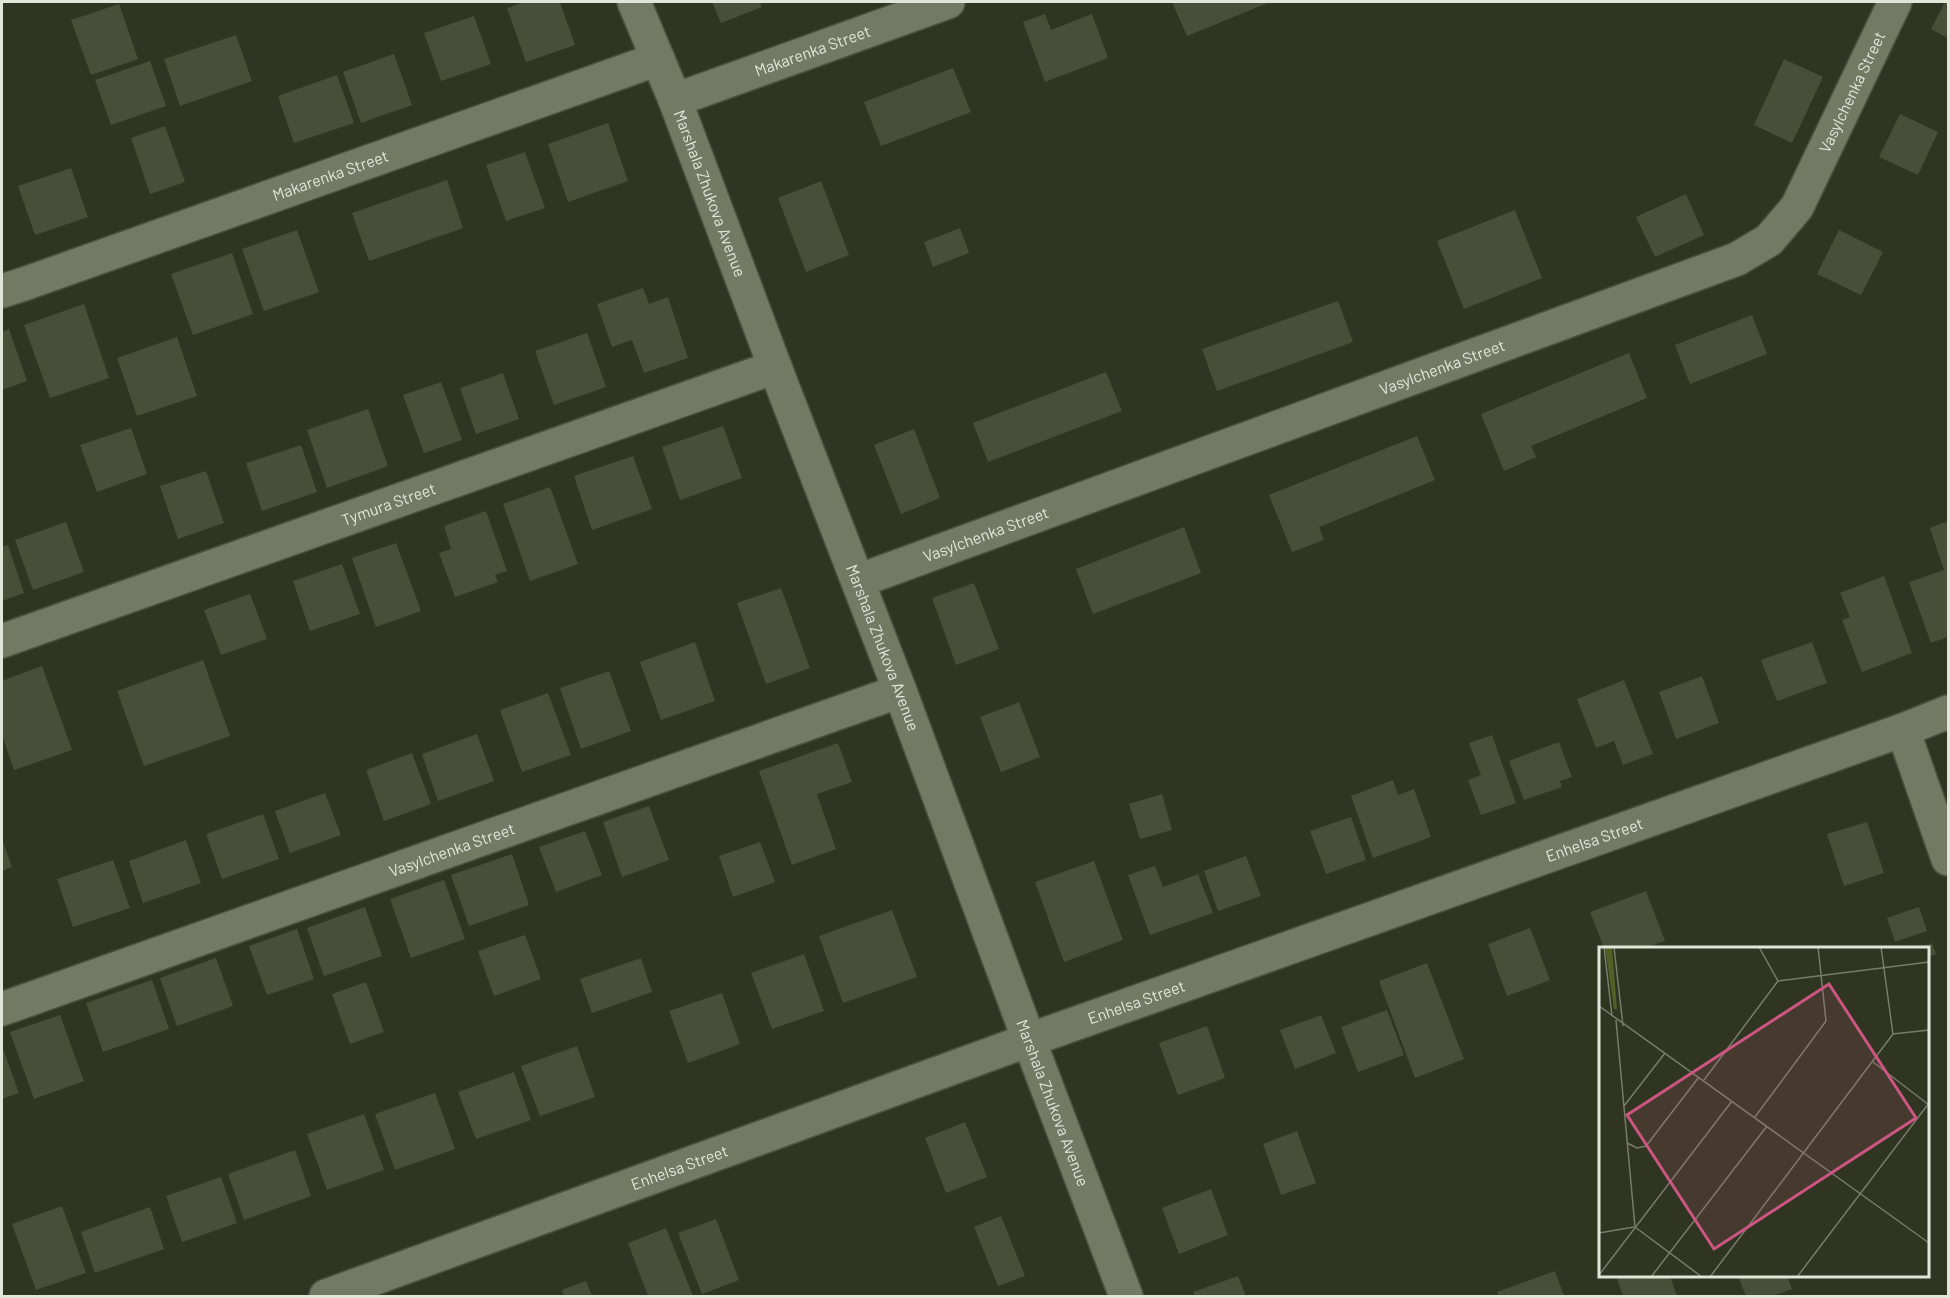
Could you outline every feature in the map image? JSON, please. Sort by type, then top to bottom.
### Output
[{"type":"street","name":"Marshala Zhukova Avenue","points":[[634,2],[675,100],[900,691],[1126,1296]]},
{"type":"street","name":"Makarenka Street","points":[[675,100],[948,2]]},
{"type":"street","name":"Vasylchenka Street","points":[[858,581],[1737,259],[1769,240],[1797,207],[1895,2]]},
{"type":"street","name":"Makarenka Street","points":[[2,291],[658,59]]},
{"type":"street","name":"Tymura Street","points":[[2,641],[775,367]]},
{"type":"street","name":"Vasylchenka Street","points":[[2,1009],[900,691]]},
{"type":"street","name":"Enhelsa Street","points":[[326,1296],[1029,1040],[1903,730],[1948,712]]},
{"type":"street","points":[[1903,730],[1948,859]]},
{"type":"building","points":[[524,2],[560,2],[575,45],[526,62],[507,8]]},
{"type":"building","points":[[712,2],[760,2],[762,7],[721,23]]},
{"type":"building","points":[[1172,2],[1270,2],[1187,36]]},
{"type":"building","points":[[1945,2],[1948,2],[1948,38],[1931,29]]},
{"type":"building","points":[[119,4],[138,59],[91,75],[71,20]]},
{"type":"building","points":[[1045,14],[1051,30],[1092,14],[1108,58],[1045,82],[1023,22]]},
{"type":"building","points":[[474,16],[491,64],[441,81],[424,33]]},
{"type":"building","points":[[236,35],[252,81],[180,106],[164,59]]},
{"type":"building","points":[[394,54],[412,105],[361,123],[343,72]]},
{"type":"building","points":[[1784,59],[1823,77],[1792,143],[1754,125]]},
{"type":"building","points":[[150,61],[166,106],[111,125],[95,80]]},
{"type":"building","points":[[953,68],[971,112],[881,146],[864,102]]},
{"type":"building","points":[[337,75],[354,123],[294,143],[278,96]]},
{"type":"building","points":[[1900,114],[1938,132],[1918,175],[1879,157]]},
{"type":"building","points":[[608,123],[628,181],[568,202],[548,144]]},
{"type":"building","points":[[165,126],[185,182],[150,194],[131,138]]},
{"type":"building","points":[[525,152],[545,208],[506,221],[486,165]]},
{"type":"building","points":[[71,168],[88,217],[35,235],[18,186]]},
{"type":"building","points":[[447,180],[463,228],[369,261],[352,213]]},
{"type":"building","points":[[821,181],[849,255],[806,272],[778,198]]},
{"type":"building","points":[[1686,194],[1704,235],[1655,257],[1636,217]]},
{"type":"building","points":[[1515,210],[1542,278],[1464,309],[1437,241]]},
{"type":"building","points":[[960,228],[969,253],[933,267],[924,242]]},
{"type":"building","points":[[297,230],[319,292],[264,311],[242,249]]},
{"type":"building","points":[[1839,230],[1883,252],[1861,295],[1817,274]]},
{"type":"building","points":[[232,253],[253,314],[193,335],[171,274]]},
{"type":"building","points":[[643,288],[649,304],[668,297],[688,358],[644,373],[632,340],[612,347],[597,304]]},
{"type":"building","points":[[1338,301],[1353,342],[1217,391],[1202,349]]},
{"type":"building","points":[[84,304],[109,378],[50,398],[24,325]]},
{"type":"building","points":[[1752,315],[1767,354],[1690,384],[1675,345]]},
{"type":"building","points":[[9,329],[27,381],[2,390],[2,332]]},
{"type":"building","points":[[587,333],[606,387],[554,405],[535,351]]},
{"type":"building","points":[[177,337],[197,396],[137,416],[117,358]]},
{"type":"building","points":[[1629,353],[1647,398],[1531,446],[1536,457],[1504,471],[1481,414]]},
{"type":"building","points":[[1106,372],[1122,411],[988,462],[973,423]]},
{"type":"building","points":[[503,373],[519,419],[476,434],[460,388]]},
{"type":"building","points":[[441,382],[462,440],[424,453],[403,395]]},
{"type":"building","points":[[368,409],[388,466],[327,488],[307,430]]},
{"type":"building","points":[[723,426],[742,478],[680,500],[662,447]]},
{"type":"building","points":[[131,428],[147,474],[97,492],[80,445]]},
{"type":"building","points":[[914,429],[940,498],[901,514],[874,445]]},
{"type":"building","points":[[1417,436],[1435,480],[1319,527],[1324,540],[1292,552],[1269,495]]},
{"type":"building","points":[[301,445],[317,492],[262,511],[246,463]]},
{"type":"building","points":[[633,456],[652,509],[592,530],[574,476]]},
{"type":"building","points":[[206,471],[224,523],[178,539],[160,486]]},
{"type":"building","points":[[550,487],[578,564],[530,581],[503,504]]},
{"type":"building","points":[[486,511],[507,571],[495,575],[498,582],[455,597],[439,553],[451,549],[444,526]]},
{"type":"building","points":[[1948,521],[1948,637],[1931,643],[1909,582],[1944,570],[1930,528]]},
{"type":"building","points":[[66,522],[84,572],[33,590],[15,540]]},
{"type":"building","points":[[1184,527],[1201,573],[1093,614],[1076,569]]},
{"type":"building","points":[[396,543],[421,611],[376,627],[352,558]]},
{"type":"building","points":[[8,545],[24,593],[2,601],[2,547]]},
{"type":"building","points":[[342,564],[360,614],[310,631],[293,581]]},
{"type":"building","points":[[1884,576],[1912,653],[1862,672],[1842,620],[1850,617],[1840,593]]},
{"type":"building","points":[[974,583],[999,649],[956,665],[932,598]]},
{"type":"building","points":[[781,588],[810,668],[766,684],[737,603]]},
{"type":"building","points":[[250,594],[267,639],[221,655],[204,610]]},
{"type":"building","points":[[695,642],[715,701],[661,720],[640,662]]},
{"type":"building","points":[[1812,642],[1827,683],[1777,701],[1761,660]]},
{"type":"building","points":[[203,660],[230,736],[144,766],[117,691]]},
{"type":"building","points":[[42,666],[72,750],[14,770],[2,735],[2,681]]},
{"type":"building","points":[[609,671],[631,731],[581,749],[560,688]]},
{"type":"building","points":[[1702,676],[1719,723],[1676,739],[1659,692]]},
{"type":"building","points":[[1624,680],[1653,754],[1623,765],[1614,741],[1596,748],[1577,699]]},
{"type":"building","points":[[548,693],[571,755],[522,772],[500,710]]},
{"type":"building","points":[[1019,702],[1040,757],[1001,772],[980,717]]},
{"type":"building","points":[[477,734],[494,781],[438,801],[422,754]]},
{"type":"building","points":[[1492,735],[1516,803],[1481,815],[1468,780],[1481,775],[1469,743]]},
{"type":"building","points":[[1559,742],[1572,777],[1560,781],[1562,787],[1524,800],[1509,761]]},
{"type":"building","points":[[838,743],[852,782],[817,794],[836,849],[792,865],[759,771]]},
{"type":"building","points":[[412,753],[431,804],[384,821],[366,770]]},
{"type":"building","points":[[1393,780],[1398,795],[1414,789],[1431,837],[1373,858],[1351,796]]},
{"type":"building","points":[[325,793],[341,835],[290,853],[275,811]]},
{"type":"building","points":[[1162,794],[1172,830],[1140,839],[1129,804]]},
{"type":"building","points":[[649,806],[669,860],[622,877],[603,822]]},
{"type":"building","points":[[263,814],[279,859],[222,879],[206,834]]},
{"type":"building","points":[[1351,817],[1366,860],[1326,874],[1310,831]]},
{"type":"building","points":[[1867,822],[1884,873],[1844,886],[1827,834]]},
{"type":"building","points":[[585,831],[602,875],[556,892],[539,847]]},
{"type":"building","points":[[2,839],[12,867],[2,871]]},
{"type":"building","points":[[186,840],[201,883],[143,903],[129,861]]},
{"type":"building","points":[[760,842],[775,882],[733,897],[719,856]]},
{"type":"building","points":[[512,854],[529,905],[469,926],[451,875]]},
{"type":"building","points":[[1246,856],[1261,896],[1218,911],[1204,871]]},
{"type":"building","points":[[113,860],[130,908],[73,927],[57,879]]},
{"type":"building","points":[[1094,861],[1123,940],[1064,962],[1035,882]]},
{"type":"building","points":[[1155,866],[1163,887],[1198,874],[1213,913],[1150,935],[1128,875]]},
{"type":"building","points":[[444,880],[465,939],[411,958],[390,899]]},
{"type":"building","points":[[1646,891],[1665,941],[1647,947],[1604,947],[1590,912]]},
{"type":"building","points":[[365,907],[382,956],[324,976],[307,928]]},
{"type":"building","points":[[1919,907],[1927,931],[1895,942],[1887,918]]},
{"type":"building","points":[[892,910],[917,977],[843,1003],[819,936]]},
{"type":"building","points":[[1530,928],[1550,980],[1507,996],[1488,944]]},
{"type":"building","points":[[297,929],[314,979],[267,995],[249,946]]},
{"type":"building","points":[[525,935],[541,979],[494,996],[478,951]]},
{"type":"building","points":[[1932,943],[1936,954],[1929,957],[1929,947],[1922,947]]},
{"type":"building","points":[[804,954],[824,1011],[772,1029],[751,973]]},
{"type":"building","points":[[216,958],[233,1006],[177,1026],[160,978]]},
{"type":"building","points":[[641,958],[652,992],[592,1013],[580,979]]},
{"type":"building","points":[[1427,963],[1464,1059],[1415,1078],[1379,981]]},
{"type":"building","points":[[152,980],[169,1029],[103,1052],[86,1003]]},
{"type":"building","points":[[366,982],[384,1032],[350,1044],[332,994]]},
{"type":"building","points":[[722,993],[740,1044],[688,1063],[669,1011]]},
{"type":"building","points":[[1387,1010],[1404,1055],[1358,1072],[1341,1027]]},
{"type":"building","points":[[60,1015],[84,1081],[34,1099],[10,1032]]},
{"type":"building","points":[[1321,1015],[1336,1053],[1295,1069],[1280,1030]]},
{"type":"building","points":[[1207,1026],[1225,1078],[1178,1095],[1159,1043]]},
{"type":"building","points":[[2,1046],[19,1093],[2,1099]]},
{"type":"building","points":[[577,1046],[595,1097],[540,1116],[521,1066]]},
{"type":"building","points":[[514,1072],[531,1120],[476,1139],[458,1092]]},
{"type":"building","points":[[435,1093],[455,1149],[395,1170],[375,1114]]},
{"type":"building","points":[[364,1114],[384,1170],[327,1190],[307,1134]]},
{"type":"building","points":[[965,1122],[987,1177],[946,1193],[925,1138]]},
{"type":"building","points":[[1297,1131],[1316,1183],[1281,1195],[1263,1144]]},
{"type":"building","points":[[295,1150],[311,1196],[244,1220],[228,1174]]},
{"type":"building","points":[[221,1177],[237,1223],[182,1242],[166,1196]]},
{"type":"building","points":[[1211,1189],[1228,1235],[1179,1254],[1162,1208]]},
{"type":"building","points":[[62,1206],[86,1273],[36,1290],[12,1224]]},
{"type":"building","points":[[150,1207],[164,1249],[95,1273],[81,1232]]},
{"type":"building","points":[[1001,1216],[1025,1276],[998,1286],[974,1227]]},
{"type":"building","points":[[716,1219],[739,1280],[702,1294],[678,1233]]},
{"type":"building","points":[[666,1228],[693,1296],[648,1296],[628,1243]]},
{"type":"building","points":[[1555,1271],[1564,1296],[1499,1296],[1497,1292]]},
{"type":"building","points":[[1238,1276],[1246,1296],[1195,1296],[1193,1292]]},
{"type":"building","points":[[1616,1277],[1670,1277],[1677,1296],[1623,1296]]},
{"type":"building","points":[[1738,1277],[1787,1277],[1792,1289],[1772,1296],[1746,1296]]},
{"type":"building","points":[[586,1281],[592,1296],[564,1296],[562,1290]]}]
